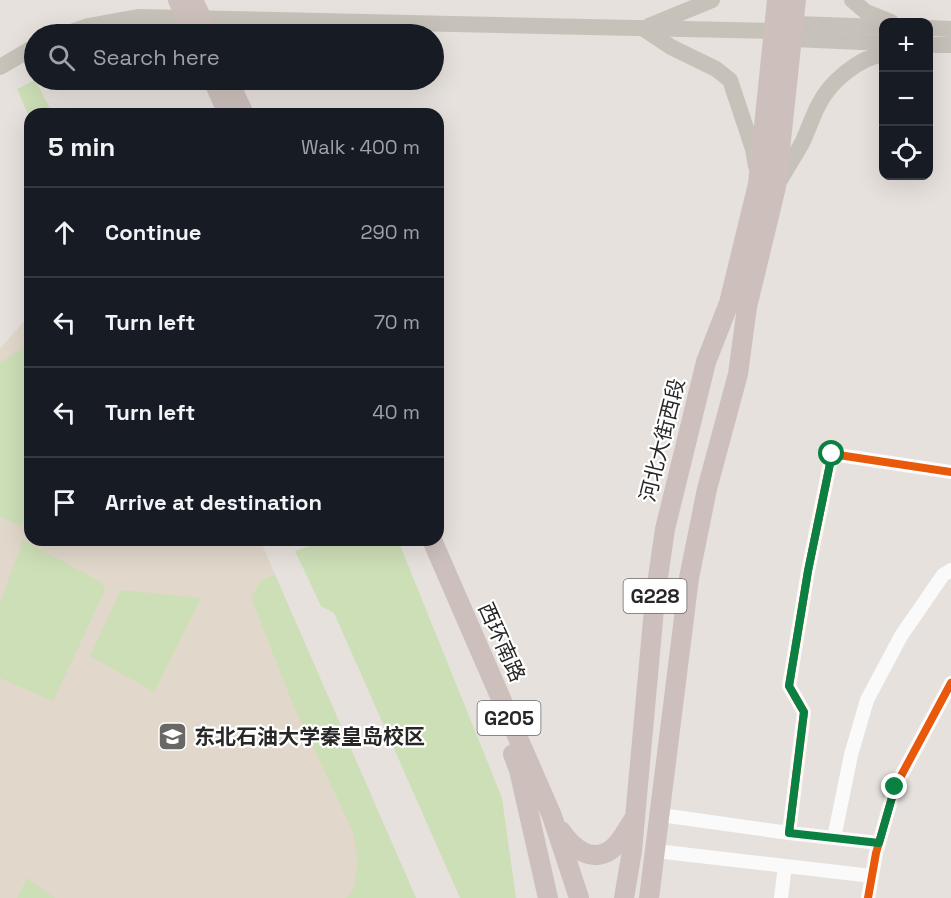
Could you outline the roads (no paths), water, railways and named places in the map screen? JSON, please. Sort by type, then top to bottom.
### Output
[{"type":"highway","name":"河北大街西段","points":[[624,898],[632,851],[655,598],[665,530],[706,362],[729,303],[767,185],[777,0]]},
{"type":"highway","name":"河北大街西段","points":[[649,898],[689,578],[707,489],[738,374],[747,307],[794,31],[796,0]]},
{"type":"highway","points":[[217,90],[225,108]]},
{"type":"highway","points":[[233,90],[241,108]]},
{"type":"highway","name":"西环南路","points":[[421,546],[498,712],[519,770],[548,898]]},
{"type":"highway","name":"西环南路","points":[[435,546],[552,816],[579,898]]},
{"type":"highway","points":[[552,816],[564,836],[578,850],[592,856],[611,850],[635,817]]},
{"type":"main road","points":[[643,29],[712,0]]},
{"type":"main road","points":[[852,0],[866,12],[881,18]]},
{"type":"main road","points":[[99,24],[138,17],[193,17],[643,29],[774,30],[879,42]]},
{"type":"main road","points":[[794,31],[879,27]]},
{"type":"main road","points":[[933,28],[951,29]]},
{"type":"main road","points":[[643,29],[671,47],[716,69],[730,80],[767,185],[803,141],[820,102],[831,87],[857,65],[879,56]]},
{"type":"main road","points":[[933,46],[951,45]]},
{"type":"main road","points":[[0,67],[24,53]]},
{"type":"street","points":[[789,833],[804,712],[789,686],[808,571],[832,454],[951,472]]},
{"type":"street","points":[[834,838],[851,755],[867,700],[901,636],[943,575],[951,570]]},
{"type":"street","points":[[868,898],[879,843],[895,787],[951,683]]},
{"type":"street","points":[[661,815],[879,843]]},
{"type":"street","points":[[656,851],[872,876]]},
{"type":"street","points":[[781,898],[785,866]]},
{"type":"place","name":"东北石油大学秦皇岛校区","points":[[173,736]]}]
